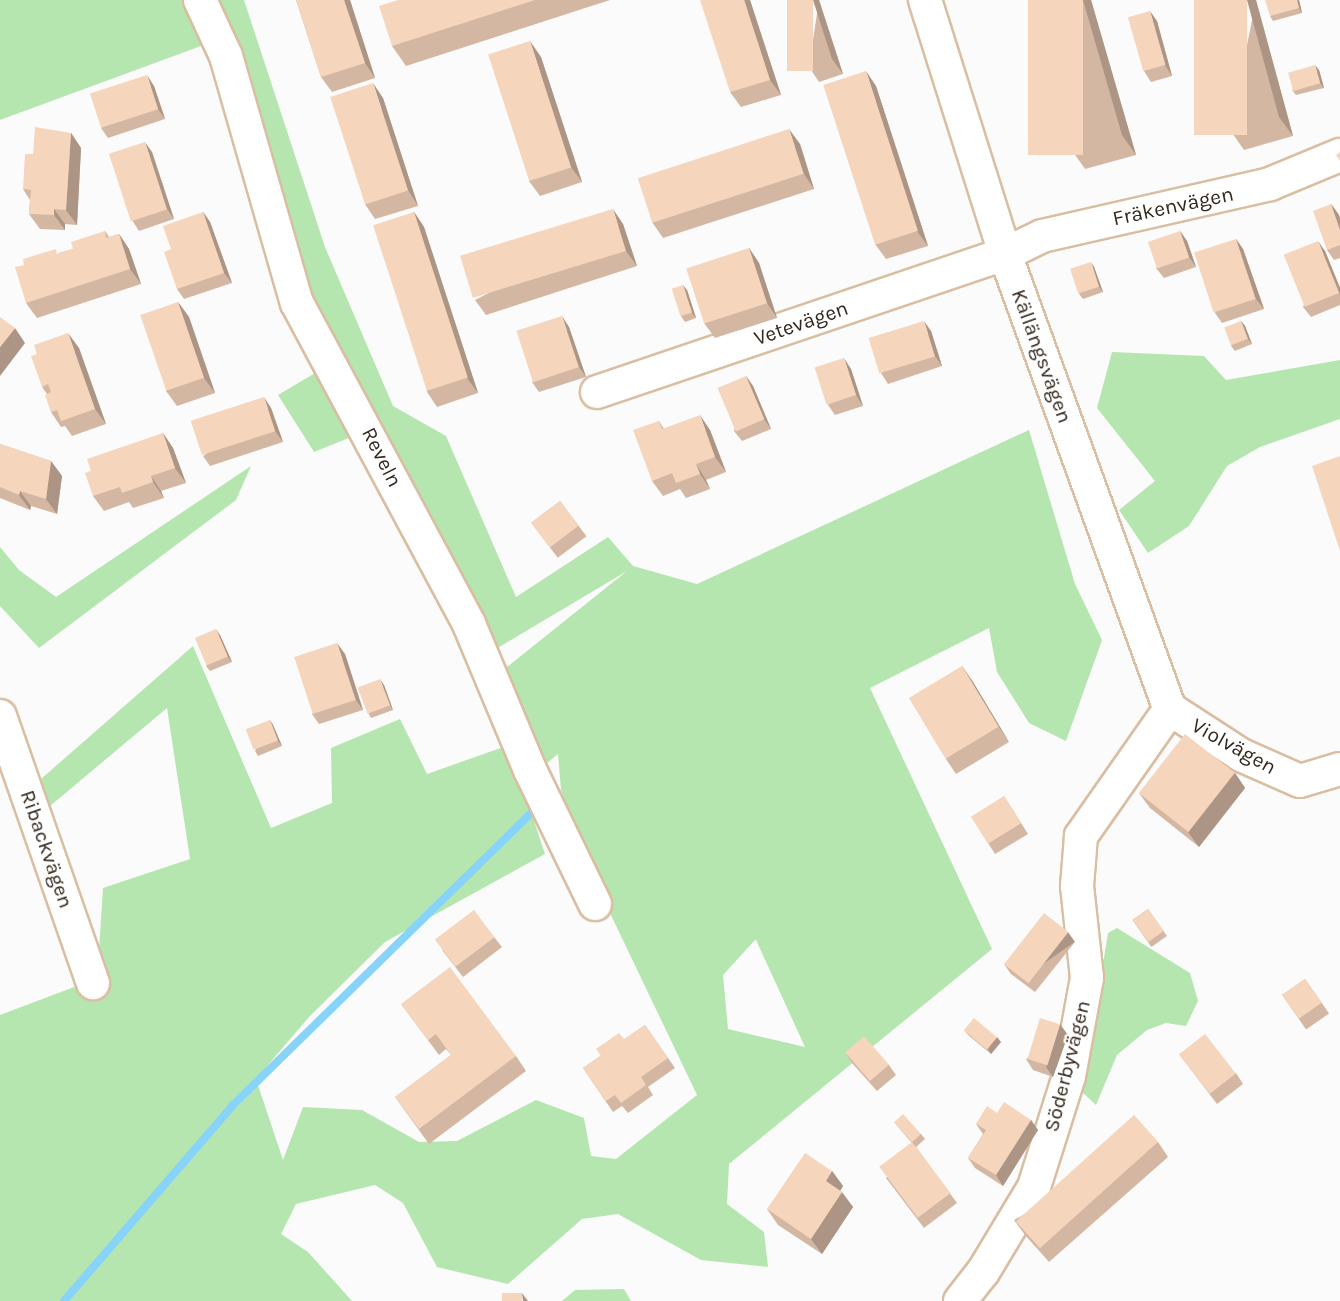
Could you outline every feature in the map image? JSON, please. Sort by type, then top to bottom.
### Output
[{"type":"street","name":"Reveln","points":[[200,0],[226,56],[297,303],[469,624],[530,771],[595,904]]},
{"type":"street","name":"Källängsvägen","points":[[925,0],[1005,254],[1170,709]]},
{"type":"street","name":"Fräkenvägen","points":[[1005,254],[1042,236],[1270,184],[1340,155]]},
{"type":"street","name":"Vetevägen","points":[[597,392],[1005,254]]},
{"type":"street","name":"Violvägen","points":[[1170,709],[1241,755],[1300,781],[1340,769]]},
{"type":"street","name":"Söderbyvägen","points":[[960,1301],[983,1272],[1034,1187],[1069,1076],[1087,978],[1077,886],[1081,836],[1170,709]]},
{"type":"street","name":"Ribackvägen","points":[[0,716],[93,983]]},
{"type":"green space","points":[[0,0],[244,0],[325,247],[393,406],[446,436],[516,597],[608,537],[633,566],[697,584],[1029,430],[1075,584],[1102,640],[1066,741],[1029,723],[997,672],[989,628],[870,688],[992,949],[729,1164],[727,1204],[764,1232],[768,1267],[701,1260],[618,1214],[582,1219],[508,1284],[437,1267],[403,1203],[375,1185],[296,1204],[281,1234],[308,1252],[352,1301],[0,1301],[0,1015],[106,975],[99,950],[103,888],[190,859],[167,708],[50,806],[41,779],[193,646],[271,828],[332,803],[331,748],[400,719],[427,774],[509,745],[545,854],[385,942],[309,1017],[256,1079],[283,1160],[303,1107],[362,1110],[419,1142],[457,1141],[536,1100],[584,1118],[591,1156],[616,1159],[697,1095],[587,865],[561,790],[558,754],[542,767],[502,671],[627,571],[494,650],[381,425],[314,452],[278,395],[332,363],[220,39],[0,120]],"holes":[[[756,940],[805,1047],[728,1029],[723,975]]]},
{"type":"green space","points":[[1112,352],[1204,356],[1226,380],[1340,360],[1340,419],[1260,447],[1227,466],[1189,526],[1148,553],[1119,510],[1155,481],[1097,408]]},
{"type":"green space","points":[[251,466],[236,500],[39,648],[0,606],[0,547],[19,570],[56,597]]},
{"type":"green space","points":[[1117,928],[1190,973],[1198,1001],[1186,1026],[1166,1023],[1147,1030],[1117,1055],[1096,1105],[1082,1092],[1108,933]]},
{"type":"green space","points":[[624,1289],[631,1301],[562,1301],[575,1290]]},
{"type":"building","points":[[296,0],[344,0],[365,63],[321,77]]},
{"type":"building","points":[[398,0],[535,0],[392,46],[379,6]]},
{"type":"building","points":[[700,0],[744,0],[770,80],[730,92]]},
{"type":"building","points":[[787,0],[813,0],[813,71],[787,71]]},
{"type":"building","points":[[1028,0],[1083,0],[1083,155],[1028,155]]},
{"type":"building","points":[[1194,0],[1247,0],[1247,135],[1194,135]]},
{"type":"building","points":[[1265,0],[1297,0],[1299,8],[1270,16]]},
{"type":"building","points":[[1150,11],[1165,65],[1143,71],[1128,17]]},
{"type":"building","points":[[530,41],[571,167],[529,181],[488,55]]},
{"type":"building","points":[[1315,65],[1320,83],[1293,91],[1288,73]]},
{"type":"building","points":[[866,71],[918,231],[875,245],[823,85]]},
{"type":"building","points":[[147,75],[158,109],[101,128],[90,94]]},
{"type":"building","points":[[373,83],[408,190],[365,204],[330,97]]},
{"type":"building","points":[[35,127],[71,133],[66,210],[54,209],[54,215],[29,214],[31,190],[23,189],[25,154],[33,154]]},
{"type":"building","points":[[789,129],[804,174],[652,223],[638,178]]},
{"type":"building","points":[[145,142],[167,210],[131,221],[109,154]]},
{"type":"building","points":[[1331,204],[1340,230],[1340,245],[1327,250],[1313,211]]},
{"type":"building","points":[[613,209],[626,251],[473,298],[460,256]]},
{"type":"building","points":[[203,212],[224,273],[177,289],[164,252],[171,249],[163,226]]},
{"type":"building","points":[[414,212],[468,377],[427,391],[373,225]]},
{"type":"building","points":[[105,231],[106,238],[119,234],[130,269],[26,303],[15,267],[24,265],[23,259],[56,249],[57,254],[73,249],[71,242]]},
{"type":"building","points":[[1180,231],[1189,257],[1157,269],[1148,242]]},
{"type":"building","points":[[1236,239],[1255,299],[1214,313],[1194,253]]},
{"type":"building","points":[[1318,241],[1339,293],[1305,307],[1284,255]]},
{"type":"building","points":[[749,248],[767,303],[704,324],[686,268]]},
{"type":"building","points":[[1091,262],[1099,287],[1078,294],[1070,269]]},
{"type":"building","points":[[683,285],[692,313],[681,316],[672,289]]},
{"type":"building","points":[[178,302],[204,378],[166,391],[140,315]]},
{"type":"building","points":[[562,316],[579,367],[533,382],[516,331]]},
{"type":"building","points":[[0,317],[15,328],[0,347]]},
{"type":"building","points":[[924,321],[935,356],[879,373],[869,338]]},
{"type":"building","points":[[1241,321],[1248,339],[1231,345],[1224,327]]},
{"type":"building","points":[[68,333],[95,409],[61,421],[57,410],[51,412],[45,395],[51,392],[48,384],[42,387],[31,356],[37,354],[34,345]]},
{"type":"building","points":[[844,358],[856,395],[827,405],[815,368]]},
{"type":"building","points":[[746,376],[764,419],[736,431],[717,388]]},
{"type":"building","points":[[264,397],[275,431],[202,455],[191,421]]},
{"type":"building","points":[[700,415],[715,457],[696,464],[700,474],[676,483],[672,473],[652,481],[633,430],[659,421],[662,429]]},
{"type":"building","points":[[163,433],[175,468],[151,476],[153,482],[122,493],[120,487],[93,496],[85,473],[91,471],[87,459]]},
{"type":"building","points":[[0,444],[51,461],[46,499],[20,491],[19,495],[0,487]]},
{"type":"building","points":[[1340,456],[1340,551],[1312,466]]},
{"type":"building","points":[[560,501],[579,526],[550,547],[531,523]]},
{"type":"building","points":[[216,629],[228,657],[207,666],[195,638]]},
{"type":"building","points":[[337,643],[356,700],[313,714],[294,657]]},
{"type":"building","points":[[962,666],[999,727],[945,759],[909,698]]},
{"type":"building","points":[[380,679],[390,705],[368,714],[358,688]]},
{"type":"building","points":[[270,720],[278,741],[254,750],[246,729]]},
{"type":"building","points":[[1185,734],[1235,773],[1188,832],[1139,793]]},
{"type":"building","points":[[1004,796],[1021,823],[988,844],[971,817]]},
{"type":"building","points":[[1148,909],[1164,931],[1148,942],[1133,920]]},
{"type":"building","points":[[474,910],[494,937],[455,967],[435,939]]},
{"type":"building","points":[[1044,913],[1068,932],[1028,983],[1004,964]]},
{"type":"building","points":[[450,967],[516,1056],[419,1129],[395,1097],[451,1055],[436,1034],[428,1040],[401,1004]]},
{"type":"building","points":[[1305,979],[1322,1003],[1299,1019],[1282,995]]},
{"type":"building","points":[[974,1018],[997,1037],[987,1050],[964,1030]]},
{"type":"building","points":[[1040,1018],[1060,1024],[1048,1065],[1027,1059]]},
{"type":"building","points":[[645,1025],[668,1058],[641,1077],[646,1085],[621,1103],[615,1095],[606,1101],[583,1068],[601,1056],[596,1049],[619,1033],[624,1039]]},
{"type":"building","points":[[1205,1034],[1236,1073],[1210,1094],[1179,1054]]},
{"type":"building","points":[[864,1036],[889,1065],[870,1081],[845,1052]]},
{"type":"building","points":[[1004,1102],[1031,1120],[996,1175],[968,1158],[986,1130],[976,1124],[987,1106],[997,1113]]},
{"type":"building","points":[[903,1114],[921,1134],[912,1142],[894,1122]]},
{"type":"building","points":[[1134,1115],[1158,1142],[1040,1248],[1016,1221]]},
{"type":"building","points":[[912,1142],[951,1193],[918,1218],[879,1167]]},
{"type":"building","points":[[805,1153],[832,1171],[826,1181],[842,1192],[811,1239],[767,1209]]},
{"type":"building","points":[[502,1293],[522,1293],[522,1301],[502,1301]]},
{"type":"waterway","points":[[64,1301],[233,1105],[534,810]]}]
